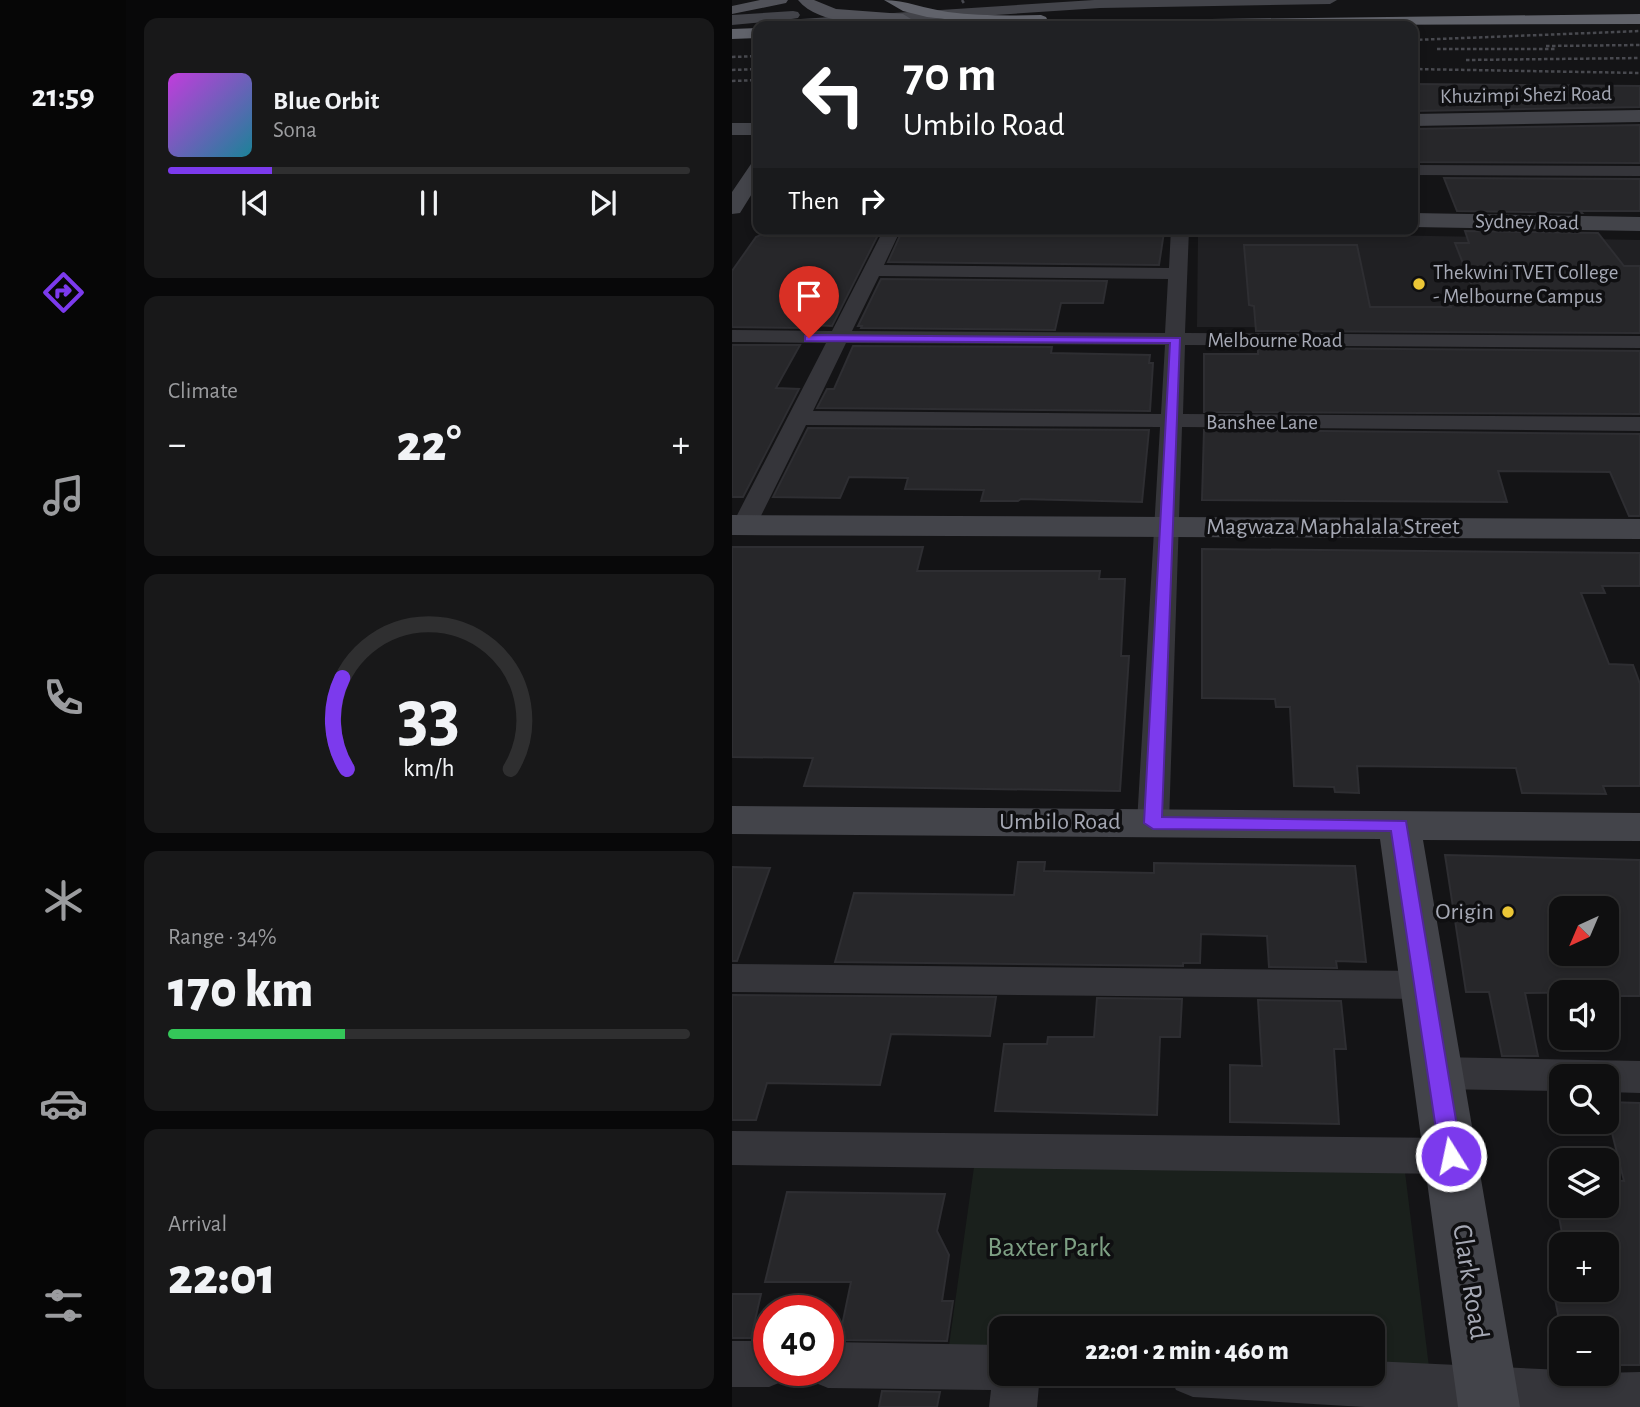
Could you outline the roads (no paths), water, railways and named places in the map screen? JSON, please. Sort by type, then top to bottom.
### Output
[{"type":"highway","points":[[891,0],[924,12],[984,19],[1443,21]]},
{"type":"highway","points":[[981,0],[1015,15],[1301,21]]},
{"type":"highway","points":[[1418,21],[1640,19]]},
{"type":"highway","points":[[1418,28],[1640,24]]},
{"type":"highway","points":[[732,32],[753,33]]},
{"type":"highway","points":[[732,40],[753,39]]},
{"type":"main road","points":[[732,10],[781,0]]},
{"type":"main road","points":[[805,0],[837,21],[852,0]]},
{"type":"main road","points":[[877,0],[915,14]]},
{"type":"street","points":[[732,20],[837,21],[915,14],[1015,15],[1092,3],[1330,0]]},
{"type":"street","points":[[732,32],[753,28]]},
{"type":"street","name":"Khuzimpi Shezi Road","points":[[1418,120],[1640,117]]},
{"type":"street","points":[[1418,170],[1640,171]]},
{"type":"street","points":[[753,176],[732,210],[753,211]]},
{"type":"street","name":"Sydney Road","points":[[1418,220],[1640,224]]},
{"type":"street","points":[[739,525],[800,418],[890,235]]},
{"type":"street","points":[[1153,823],[1180,235]]},
{"type":"street","points":[[873,270],[1177,274]]},
{"type":"street","name":"Melbourne Road","points":[[735,337],[1640,342]]},
{"type":"street","name":"Banshee Lane","points":[[800,418],[1640,424]]},
{"type":"street","name":"Magwaza Maphalala Street","points":[[739,525],[1640,529]]},
{"type":"street","name":"Umbilo Road","points":[[732,820],[1640,827]]},
{"type":"street","name":"Clark Road","points":[[1399,825],[1488,1399]]},
{"type":"street","points":[[732,978],[1423,985]]},
{"type":"street","points":[[1437,1073],[1549,1075]]},
{"type":"street","points":[[1619,1076],[1640,1077]]},
{"type":"street","points":[[732,1148],[1451,1156]]},
{"type":"street","points":[[732,1364],[753,1364]]},
{"type":"street","points":[[844,1365],[989,1368]]},
{"type":"street","points":[[1013,1407],[1015,1386]]},
{"type":"street","points":[[1335,1386],[1488,1399],[1640,1395]]},
{"type":"railway","points":[[962,0],[965,5]]},
{"type":"railway","points":[[1418,40],[1641,31]]},
{"type":"railway","points":[[1546,46],[1641,45]]},
{"type":"railway","points":[[1437,49],[1556,49]]},
{"type":"railway","points":[[732,57],[753,56]]},
{"type":"railway","points":[[1466,60],[1641,58]]},
{"type":"railway","points":[[732,70],[753,69]]},
{"type":"railway","points":[[1418,69],[1641,73]]},
{"type":"railway","points":[[732,81],[753,80]]},
{"type":"place","name":"Thekwini TVET College - Melbourne Campus","points":[[1419,284]]},
{"type":"place","name":"Origin","points":[[1508,912]]},
{"type":"park label","name":"Baxter Park","points":[[1049,1248]]}]
